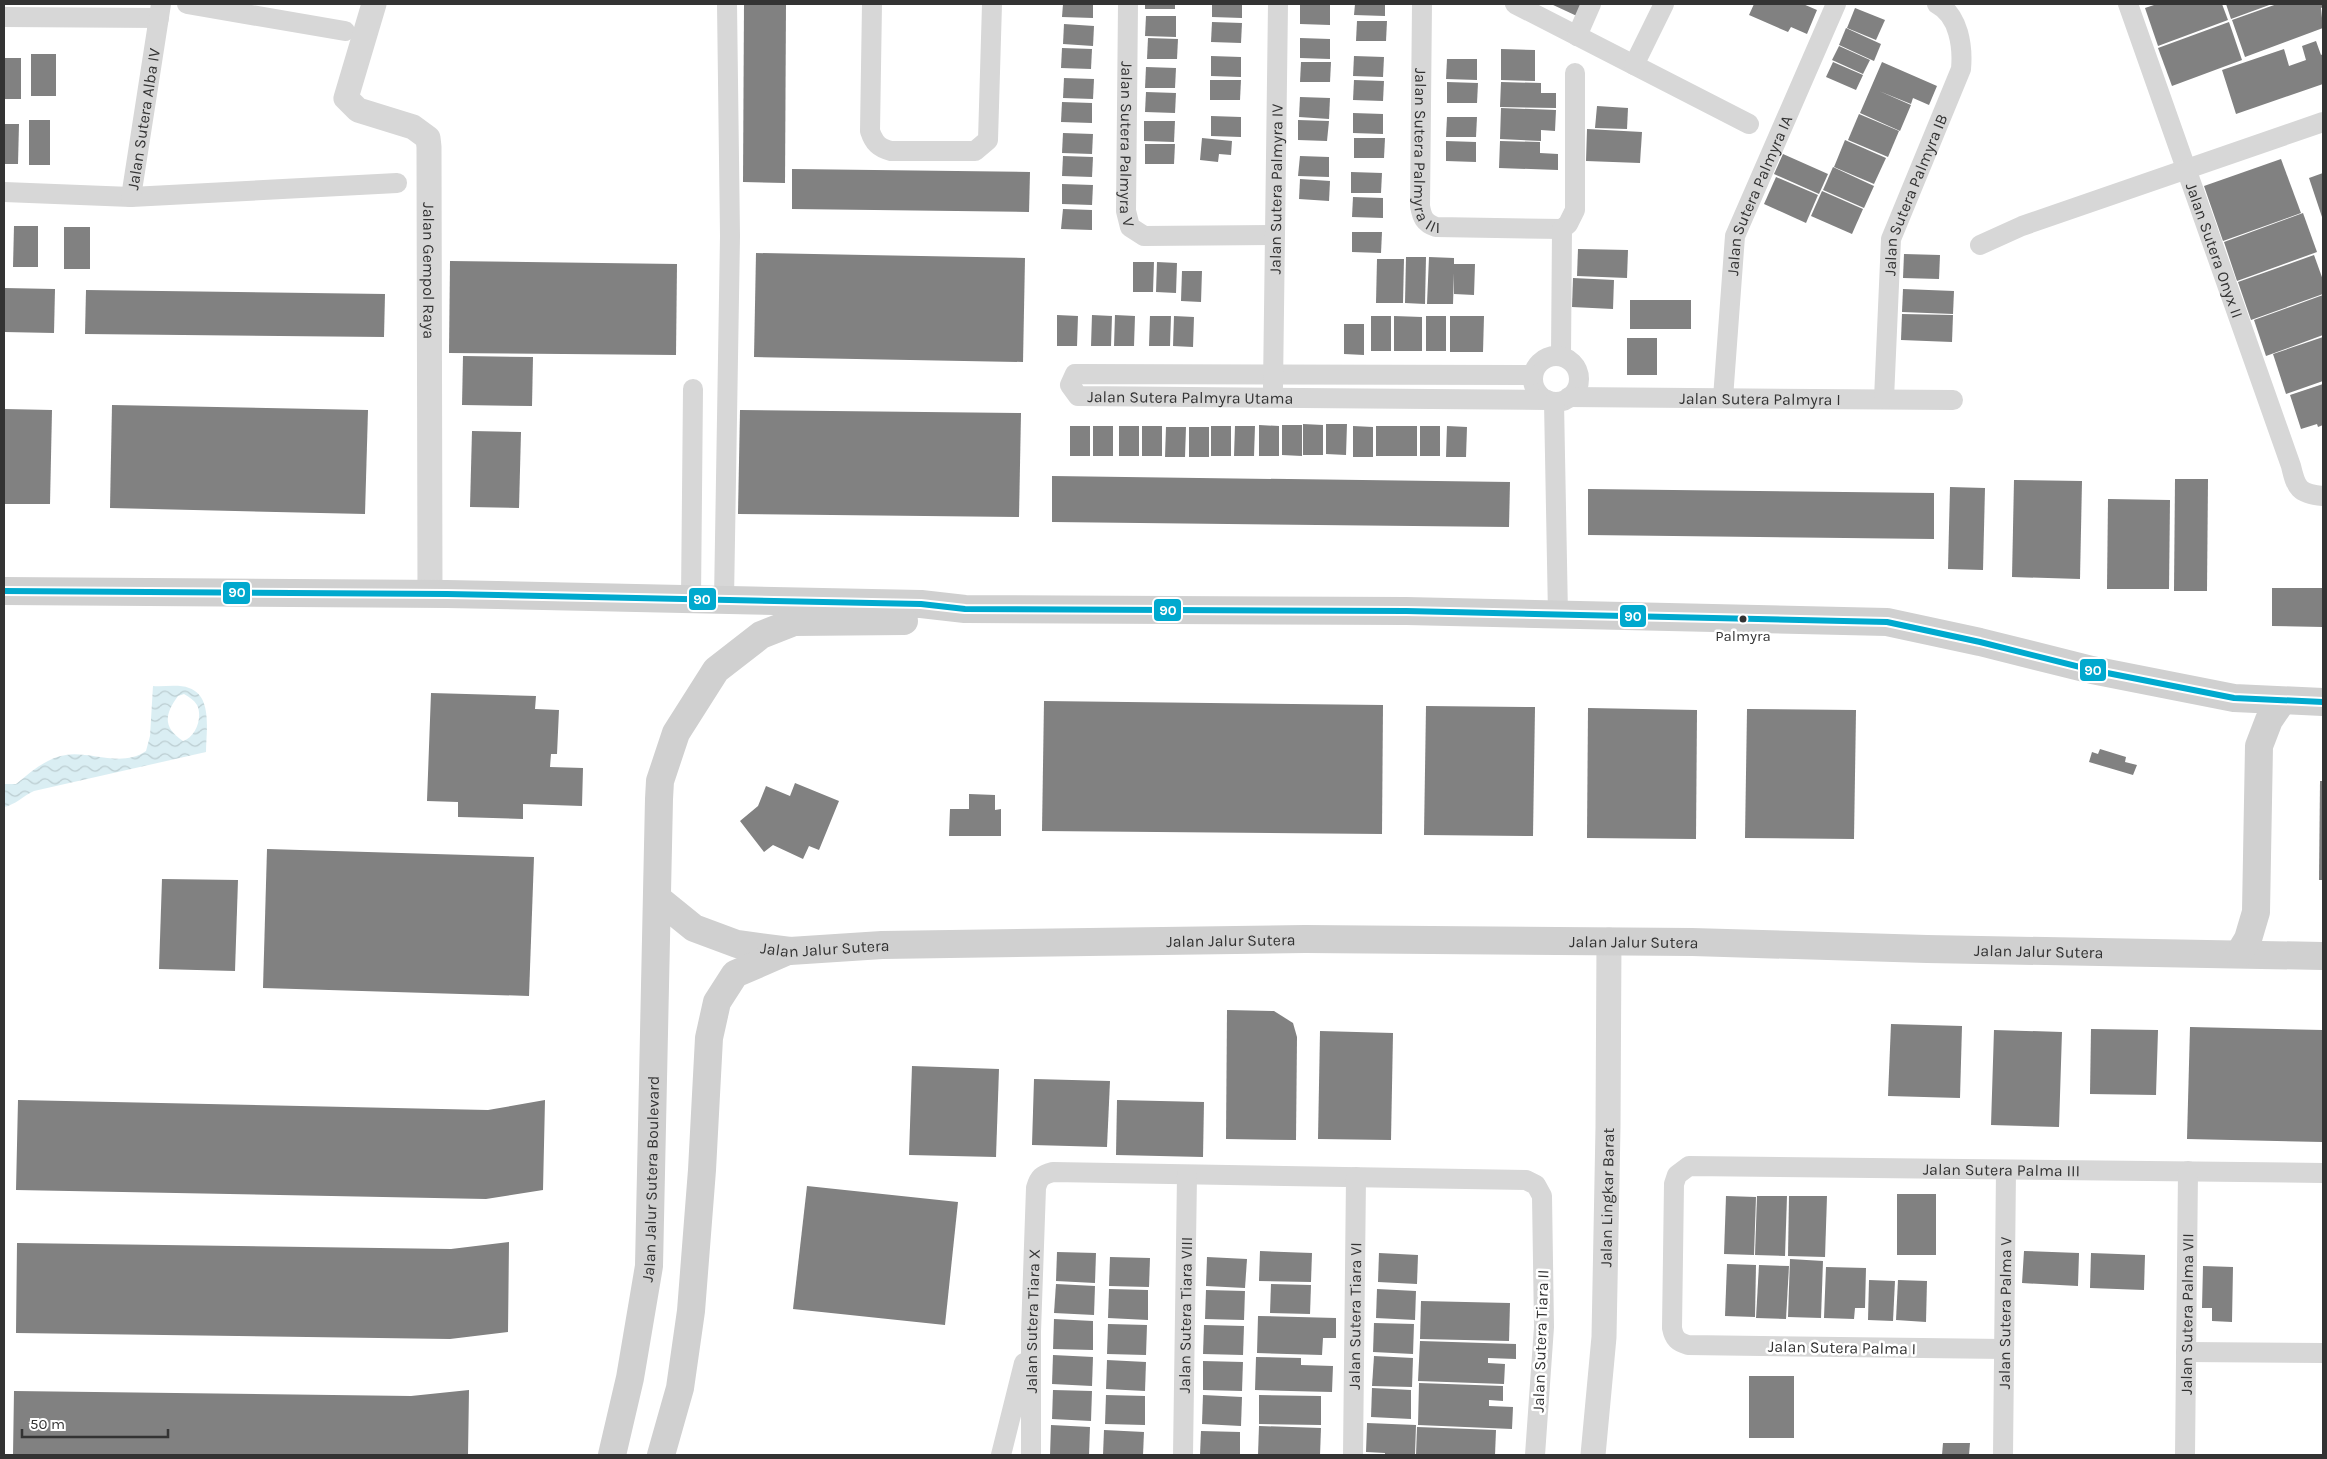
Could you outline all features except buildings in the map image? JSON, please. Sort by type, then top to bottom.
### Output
[{"type":"main road","points":[[4,591],[430,594],[921,604],[965,609],[1396,611],[1886,622],[1980,642],[2092,670],[2220,695],[2282,701],[2323,702]]},
{"type":"main road","points":[[658,898],[656,842],[660,780],[676,733],[716,670],[761,635],[794,622],[920,621],[965,609]]},
{"type":"main road","points":[[2220,695],[2245,719],[2259,746]]},
{"type":"main road","points":[[2239,954],[2248,939],[2256,912],[2259,746],[2269,720],[2282,701]]},
{"type":"main road","name":"Jalan Jalur Sutera","points":[[658,898],[694,928],[737,944],[790,951],[882,945],[1194,939],[1609,940],[1927,949],[2323,956]]},
{"type":"main road","name":"Jalan Jalur Sutera Boulevard","points":[[612,1455],[630,1378],[649,1266],[658,898]]},
{"type":"main road","points":[[2256,912],[2265,936],[2282,954]]},
{"type":"main road","points":[[661,1455],[680,1388],[691,1311],[702,1170],[709,1038],[717,1002],[735,974],[790,951]]},
{"type":"street","points":[[187,4],[345,31]]},
{"type":"street","name":"Jalan Gempol Raya","points":[[374,4],[346,98],[358,110],[413,127],[428,138],[429,147],[430,594]]},
{"type":"street","points":[[724,600],[730,236],[727,4]]},
{"type":"street","points":[[872,4],[870,131],[873,141],[882,149],[891,151],[975,151],[988,140],[992,4]]},
{"type":"street","name":"Jalan Sutera Palmyra V","points":[[1128,4],[1126,211],[1130,227],[1144,236],[1274,235]]},
{"type":"street","name":"Jalan Sutera Palmyra IV","points":[[1273,398],[1278,4]]},
{"type":"street","name":"Jalan Sutera Palmyra III","points":[[1422,4],[1420,206],[1422,217],[1428,224],[1436,227],[1562,229]]},
{"type":"street","points":[[1515,4],[1749,124]]},
{"type":"street","points":[[1577,36],[1591,4]]},
{"type":"street","points":[[1634,65],[1664,4]]},
{"type":"street","name":"Jalan Sutera Palmyra IA","points":[[1723,398],[1735,236],[1836,4]]},
{"type":"street","name":"Jalan Sutera Palmyra IB","points":[[1884,399],[1891,239],[1961,70],[1962,54],[1959,34],[1944,7],[1937,4]]},
{"type":"street","name":"Jalan Sutera Onyx II","points":[[2128,4],[2294,482],[2299,489],[2315,494]]},
{"type":"street","points":[[4,17],[160,11]]},
{"type":"street","name":"Jalan Sutera Alba IV","points":[[4,192],[131,197],[160,11]]},
{"type":"street","points":[[1561,356],[1562,229],[1568,224],[1575,210],[1575,72]]},
{"type":"street","points":[[1980,245],[2022,226],[2323,122]]},
{"type":"street","points":[[131,197],[397,183]]},
{"type":"street","points":[[1561,356],[1574,365],[1577,371],[1577,386],[1574,393],[1557,400],[1536,390],[1533,376],[1540,362],[1546,358],[1561,356]]},
{"type":"street","name":"Jalan Sutera Palmyra Utama","points":[[1533,376],[1075,374],[1070,385],[1078,396],[1557,400]]},
{"type":"street","points":[[691,599],[694,389]]},
{"type":"street","name":"Jalan Sutera Palmyra I","points":[[1557,400],[1723,398],[1953,400]]},
{"type":"street","points":[[1557,400],[1558,615]]},
{"type":"street","name":"Jalan Lingkar Barat","points":[[1593,1455],[1604,1337],[1609,940]]},
{"type":"street","name":"Jalan Sutera Palma III","points":[[1679,1342],[1674,1336],[1672,1328],[1674,1184],[1681,1170],[1689,1166],[2323,1173]]},
{"type":"street","name":"Jalan Sutera Palma V","points":[[2003,1455],[2006,1170]]},
{"type":"street","name":"Jalan Sutera Palma VII","points":[[2185,1455],[2188,1171]]},
{"type":"street","name":"Jalan Sutera Tiara X","points":[[1031,1455],[1031,1332],[1036,1188],[1038,1179],[1043,1175],[1053,1172],[1187,1175]]},
{"type":"street","points":[[1187,1175],[1356,1177]]},
{"type":"street","name":"Jalan Sutera Tiara VIII","points":[[1183,1455],[1187,1175]]},
{"type":"street","name":"Jalan Sutera Tiara II","points":[[1356,1177],[1526,1180],[1536,1185],[1542,1196],[1544,1327],[1535,1455]]},
{"type":"street","name":"Jalan Sutera Tiara VI","points":[[1353,1455],[1356,1177]]},
{"type":"street","points":[[1001,1455],[1031,1332]]},
{"type":"street","name":"Jalan Sutera Palma I","points":[[1679,1342],[1688,1345],[2004,1349]]},
{"type":"street","points":[[2186,1352],[2323,1353]]},
{"type":"water","points":[[153,686],[181,686],[197,692],[205,706],[207,716],[206,752],[34,791],[4,807],[4,784],[16,784],[39,766],[52,759],[75,754],[116,759],[137,756],[146,751],[150,736]],"holes":[[[184,694],[197,705],[199,721],[192,735],[183,741],[172,731],[169,725],[168,714],[178,696]]]},
{"type":"transit line","name":"90","points":[[4,591],[447,594],[921,604],[965,609],[1406,611],[1887,622],[1980,642],[2092,670],[2234,698],[2323,702]]},
{"type":"place","name":"Palmyra","points":[[1743,619]]}]
